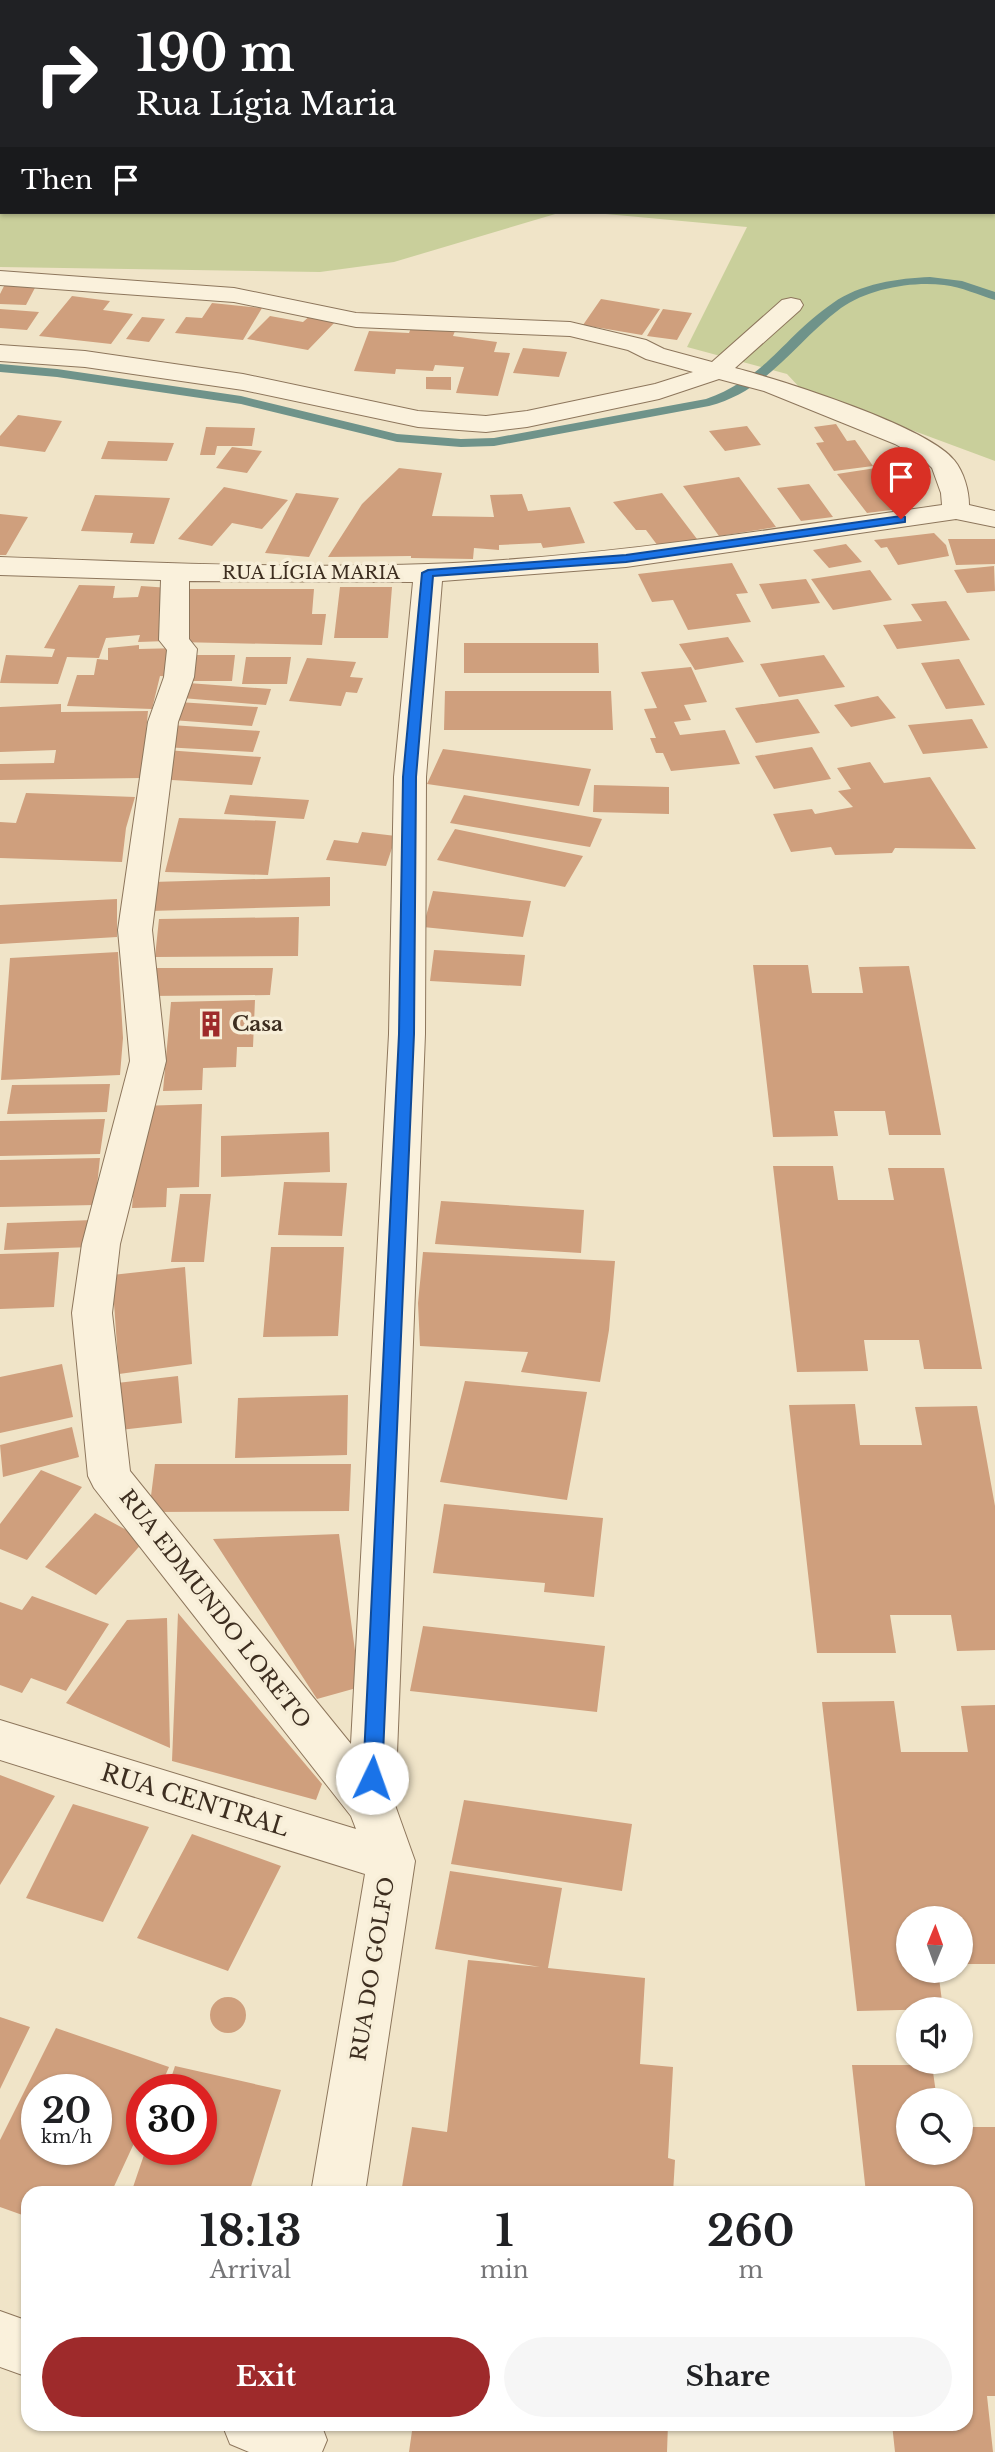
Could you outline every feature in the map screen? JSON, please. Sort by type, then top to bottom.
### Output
[{"type":"street","points":[[0,278],[234,295],[356,320],[570,329],[637,345],[655,354],[774,386],[904,438],[934,455],[944,466],[951,484],[956,511]]},
{"type":"street","points":[[0,353],[52,355],[243,382],[397,416],[451,423],[486,424],[527,419],[659,391],[718,370],[791,305]]},
{"type":"street","name":"RUA LÍGIA MARIA","points":[[0,566],[175,572],[428,573],[626,558],[956,511],[995,519]]},
{"type":"street","name":"RUA EDMUNDO LORETO","points":[[175,572],[173,633],[175,644],[182,649],[179,677],[163,722],[135,930],[148,1061],[101,1244],[92,1313],[109,1476],[371,1805]]},
{"type":"street","name":"RUA DO GOLFO","points":[[339,2186],[391,1861],[371,1805],[407,1034],[410,777],[428,573]]},
{"type":"street","name":"RUA CENTRAL","points":[[0,1740],[391,1861]]},
{"type":"street","points":[[0,2339],[21,2346]]},
{"type":"green space","points":[[0,214],[555,214],[394,262],[320,272],[0,267]]},
{"type":"green space","points":[[606,214],[995,214],[995,461],[801,389],[787,374],[687,347],[747,227]]},
{"type":"building","points":[[7,280],[38,282],[26,305],[0,304],[0,294]]},
{"type":"building","points":[[72,296],[110,301],[103,310],[133,314],[111,344],[39,336]]},
{"type":"building","points":[[601,299],[660,309],[642,335],[583,325]]},
{"type":"building","points":[[212,303],[262,308],[243,340],[175,333],[186,317],[202,318]]},
{"type":"building","points":[[0,309],[39,312],[27,330],[0,328]]},
{"type":"building","points":[[663,309],[692,313],[677,340],[647,336]]},
{"type":"building","points":[[311,315],[337,320],[308,350],[247,339],[270,316],[303,322]]},
{"type":"building","points":[[142,317],[165,319],[149,342],[126,339]]},
{"type":"building","points":[[411,328],[455,331],[453,336],[497,342],[494,352],[510,353],[498,396],[456,393],[464,367],[435,365],[433,371],[396,369],[395,374],[354,371],[369,331],[409,333]]},
{"type":"building","points":[[523,348],[567,352],[559,377],[513,373]]},
{"type":"building","points":[[426,377],[451,377],[451,390],[426,389]]},
{"type":"building","points":[[18,415],[62,421],[45,452],[0,446],[0,436]]},
{"type":"building","points":[[836,424],[847,441],[855,440],[873,466],[834,471],[816,443],[824,442],[814,427]]},
{"type":"building","points":[[747,426],[761,445],[725,451],[709,431]]},
{"type":"building","points":[[206,427],[255,428],[252,446],[217,446],[215,455],[200,455]]},
{"type":"building","points":[[108,441],[174,443],[167,461],[101,459]]},
{"type":"building","points":[[232,447],[262,451],[247,473],[216,468]]},
{"type":"building","points":[[399,468],[442,473],[432,516],[494,517],[490,495],[522,494],[528,511],[570,507],[585,543],[543,548],[541,543],[499,545],[499,550],[474,548],[473,559],[411,556],[328,557],[362,504]]},
{"type":"building","points":[[876,468],[907,508],[867,513],[837,474]]},
{"type":"building","points":[[739,477],[776,527],[719,536],[683,486]]},
{"type":"building","points":[[809,484],[833,517],[801,521],[777,488]]},
{"type":"building","points":[[224,487],[288,500],[262,529],[232,523],[212,546],[178,539]]},
{"type":"building","points":[[296,493],[339,498],[309,557],[265,553]]},
{"type":"building","points":[[662,493],[697,539],[658,546],[646,530],[636,530],[613,502]]},
{"type":"building","points":[[95,495],[170,498],[154,544],[130,543],[133,533],[81,531]]},
{"type":"building","points":[[0,514],[28,517],[6,555],[0,555]]},
{"type":"building","points":[[934,533],[946,545],[949,556],[898,565],[887,547],[881,548],[874,540]]},
{"type":"building","points":[[948,539],[995,539],[995,564],[956,565]]},
{"type":"building","points":[[846,544],[862,562],[829,568],[813,550]]},
{"type":"building","points":[[732,563],[748,593],[736,594],[751,622],[688,630],[673,600],[652,602],[638,574]]},
{"type":"building","points":[[994,566],[995,591],[967,593],[954,570]]},
{"type":"building","points":[[870,570],[892,600],[833,610],[811,579]]},
{"type":"building","points":[[806,579],[820,603],[772,609],[759,584]]},
{"type":"building","points":[[79,585],[115,586],[113,598],[138,597],[141,586],[170,588],[167,641],[138,642],[140,635],[106,638],[99,658],[67,657],[58,684],[0,683],[6,655],[52,657],[55,649],[44,648]]},
{"type":"building","points":[[340,587],[392,587],[388,638],[334,638]]},
{"type":"building","points":[[185,589],[314,589],[312,614],[326,614],[322,645],[177,642]]},
{"type":"building","points":[[946,601],[970,640],[897,649],[883,625],[922,621],[911,604]]},
{"type":"building","points":[[728,637],[744,662],[695,670],[679,644]]},
{"type":"building","points":[[464,643],[598,643],[599,673],[464,673]]},
{"type":"building","points":[[139,645],[139,649],[180,648],[176,677],[160,676],[152,709],[67,706],[77,675],[94,675],[97,659],[108,660],[108,648]]},
{"type":"building","points":[[191,655],[235,655],[232,681],[187,681]]},
{"type":"building","points":[[824,655],[845,687],[779,697],[760,664]]},
{"type":"building","points":[[246,657],[291,657],[287,684],[242,684]]},
{"type":"building","points":[[307,658],[356,662],[350,677],[363,678],[357,693],[346,692],[341,706],[289,701]]},
{"type":"building","points":[[959,659],[985,705],[946,709],[921,663]]},
{"type":"building","points":[[691,667],[707,702],[684,705],[691,720],[674,722],[680,735],[725,730],[740,764],[671,771],[663,753],[656,753],[650,738],[656,738],[644,709],[657,708],[641,672]]},
{"type":"building","points":[[188,683],[271,689],[266,705],[182,698]]},
{"type":"building","points":[[445,691],[611,691],[613,730],[444,730]]},
{"type":"building","points":[[878,696],[896,718],[851,727],[834,705]]},
{"type":"building","points":[[798,699],[820,733],[756,743],[735,708]]},
{"type":"building","points":[[178,702],[258,707],[252,726],[172,720]]},
{"type":"building","points":[[61,704],[61,712],[148,711],[142,778],[0,780],[0,764],[54,763],[56,750],[0,752],[0,707]]},
{"type":"building","points":[[972,719],[988,748],[923,754],[908,725]]},
{"type":"building","points":[[171,725],[260,731],[253,752],[163,747]]},
{"type":"building","points":[[812,747],[831,779],[774,789],[755,756]]},
{"type":"building","points":[[443,749],[591,769],[579,806],[427,784]]},
{"type":"building","points":[[166,750],[261,757],[252,785],[156,779]]},
{"type":"building","points":[[870,762],[884,783],[930,777],[976,849],[895,848],[892,853],[835,855],[831,847],[791,852],[773,814],[812,809],[815,814],[853,807],[838,791],[851,789],[837,768]]},
{"type":"building","points":[[594,785],[669,787],[669,814],[593,812]]},
{"type":"building","points":[[26,793],[135,797],[126,828],[122,862],[0,858],[0,822],[16,823]]},
{"type":"building","points":[[230,795],[309,800],[304,819],[224,814]]},
{"type":"building","points":[[464,795],[602,819],[590,847],[450,823]]},
{"type":"building","points":[[179,818],[276,821],[268,875],[165,872]]},
{"type":"building","points":[[455,829],[583,856],[565,887],[437,860]]},
{"type":"building","points":[[362,832],[396,836],[386,866],[326,860],[334,840],[358,843]]},
{"type":"building","points":[[330,877],[330,906],[150,911],[152,882]]},
{"type":"building","points":[[433,891],[531,901],[523,937],[423,927]]},
{"type":"building","points":[[117,899],[117,937],[0,944],[0,905]]},
{"type":"building","name":"Casa","points":[[299,917],[298,956],[155,957],[159,919]]},
{"type":"building","points":[[434,950],[525,955],[521,986],[430,981]]},
{"type":"building","points":[[118,952],[123,1038],[120,1075],[1,1080],[10,958]]},
{"type":"building","points":[[753,965],[808,965],[812,993],[863,993],[859,967],[909,966],[941,1135],[889,1135],[885,1111],[834,1111],[838,1136],[773,1137]]},
{"type":"building","name":"Casa","points":[[152,968],[273,968],[270,995],[148,996]]},
{"type":"building","name":"Casa","points":[[255,1000],[253,1047],[237,1047],[236,1067],[203,1068],[202,1090],[163,1091],[171,1002]]},
{"type":"building","points":[[110,1084],[107,1112],[7,1114],[12,1085]]},
{"type":"building","points":[[202,1104],[199,1187],[167,1188],[166,1207],[132,1208],[140,1106]]},
{"type":"building","points":[[105,1119],[100,1154],[0,1156],[0,1121]]},
{"type":"building","points":[[329,1132],[330,1172],[221,1177],[221,1136]]},
{"type":"building","points":[[100,1158],[95,1205],[0,1207],[0,1160]]},
{"type":"building","points":[[773,1166],[833,1166],[838,1200],[894,1200],[888,1168],[944,1168],[982,1369],[924,1369],[919,1340],[864,1340],[868,1371],[797,1372]]},
{"type":"building","points":[[284,1182],[347,1183],[342,1236],[278,1235]]},
{"type":"building","points":[[180,1194],[211,1194],[204,1262],[171,1262]]},
{"type":"building","points":[[441,1201],[584,1210],[581,1253],[435,1244]]},
{"type":"building","points":[[94,1220],[92,1247],[4,1250],[7,1223]]},
{"type":"building","points":[[271,1247],[344,1247],[338,1336],[263,1337]]},
{"type":"building","points":[[59,1252],[54,1307],[0,1309],[0,1254]]},
{"type":"building","points":[[423,1252],[615,1261],[609,1330],[600,1382],[521,1372],[528,1352],[420,1346],[418,1303]]},
{"type":"building","points":[[185,1267],[192,1364],[119,1374],[112,1275]]},
{"type":"building","points":[[62,1364],[73,1417],[0,1433],[0,1377]]},
{"type":"building","points":[[178,1376],[182,1423],[120,1430],[117,1383]]},
{"type":"building","points":[[465,1381],[587,1392],[567,1500],[440,1482]]},
{"type":"building","points":[[348,1395],[347,1455],[235,1458],[238,1398]]},
{"type":"building","points":[[855,1404],[860,1445],[922,1445],[915,1407],[977,1406],[995,1506],[995,1650],[957,1651],[951,1615],[890,1615],[896,1653],[817,1653],[789,1405]]},
{"type":"building","points":[[72,1427],[79,1457],[3,1477],[0,1445]]},
{"type":"building","points":[[155,1464],[351,1464],[349,1511],[149,1512]]},
{"type":"building","points":[[41,1470],[82,1487],[27,1560],[0,1549],[0,1524]]},
{"type":"building","points":[[444,1504],[603,1518],[594,1597],[544,1592],[545,1583],[433,1573]]},
{"type":"building","points":[[95,1513],[145,1540],[96,1595],[45,1567]]},
{"type":"building","points":[[339,1534],[360,1687],[317,1699],[213,1539]]},
{"type":"building","points":[[32,1596],[109,1624],[66,1691],[31,1678],[22,1693],[0,1685],[0,1602],[22,1610]]},
{"type":"building","points":[[178,1613],[322,1784],[316,1800],[172,1761]]},
{"type":"building","points":[[167,1618],[170,1748],[66,1703],[127,1620]]},
{"type":"building","points":[[423,1626],[605,1646],[597,1712],[410,1691]]},
{"type":"building","points":[[894,1701],[901,1752],[968,1752],[961,1706],[995,1705],[995,1964],[973,1964],[973,1906],[896,1906],[896,1983],[940,1983],[941,1997],[896,1997],[896,2010],[857,2011],[822,1702]]},
{"type":"building","points":[[0,1775],[55,1796],[0,1885]]},
{"type":"building","points":[[464,1800],[632,1824],[622,1891],[451,1864]]},
{"type":"building","points":[[73,1804],[149,1827],[103,1922],[26,1898]]},
{"type":"building","points":[[192,1834],[281,1866],[228,1971],[137,1938]]},
{"type":"building","points":[[450,1871],[562,1888],[548,1968],[645,1978],[640,2064],[673,2067],[668,2158],[675,2160],[673,2186],[402,2186],[412,2127],[447,2132],[468,1960],[540,1967],[435,1949]]},
{"type":"building","points":[[228,1997],[241,2002],[246,2015],[241,2028],[228,2033],[215,2028],[210,2015],[215,2002]]},
{"type":"building","points":[[0,2017],[30,2027],[0,2089]]},
{"type":"building","points":[[56,2028],[169,2067],[166,2074],[126,2074],[126,2161],[114,2186],[21,2186],[21,2214],[0,2207],[0,2140],[21,2098],[21,2165],[112,2165],[112,2074],[33,2074]]},
{"type":"building","points":[[852,2065],[896,2065],[896,2074],[933,2074],[935,2088],[896,2088],[896,2165],[973,2165],[973,2127],[995,2127],[995,2396],[987,2396],[993,2452],[895,2452],[893,2431],[973,2431],[973,2186],[865,2186]]},
{"type":"building","points":[[175,2066],[210,2074],[172,2074]]},
{"type":"building","points":[[217,2076],[281,2090],[251,2186],[133,2186],[141,2165],[217,2165]]},
{"type":"building","points":[[412,2431],[668,2431],[667,2452],[409,2452]]},
{"type":"waterway","points":[[0,368],[57,373],[241,400],[397,438],[461,443],[494,442],[709,402],[730,394],[764,373],[836,306],[882,287],[930,280],[979,289],[995,296]]},
{"type":"place","name":"Casa","points":[[211,1024]]},
{"type":"route","points":[[372,1778],[407,1034],[410,777],[428,573],[626,558],[901,519]]}]
